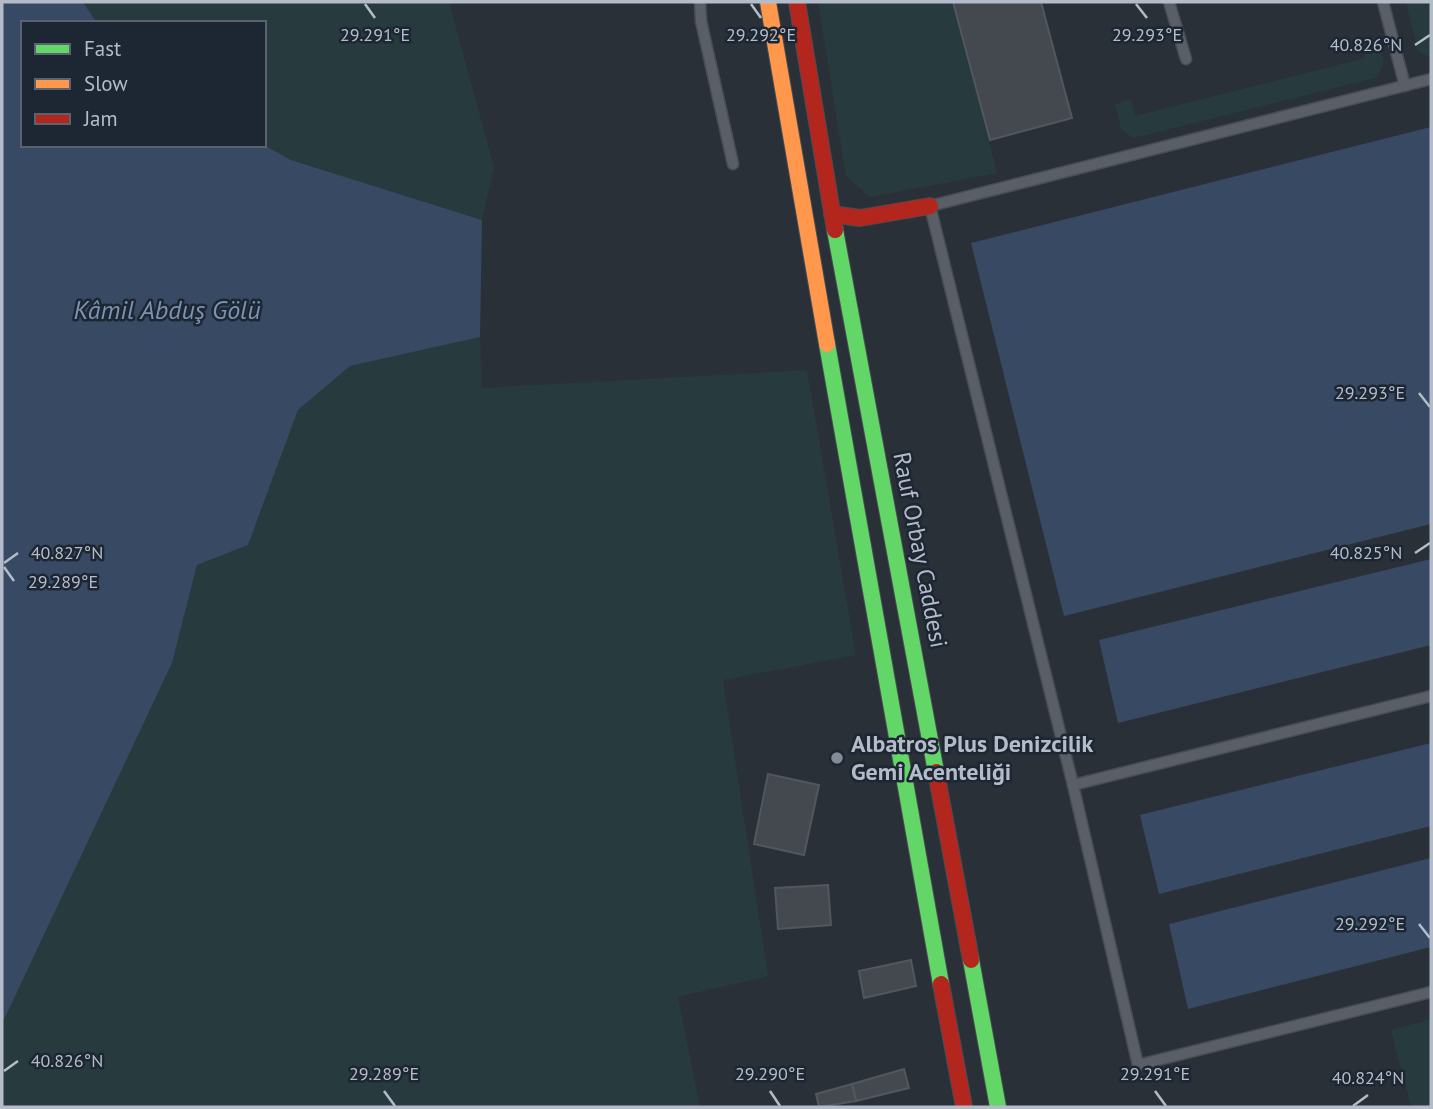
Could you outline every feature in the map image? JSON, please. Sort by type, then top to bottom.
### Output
[{"type":"main road","points":[[768,2],[964,1107]]},
{"type":"main road","name":"Rauf Orbay Caddesi","points":[[797,2],[832,214],[998,1107]]},
{"type":"main road","points":[[805,220],[832,214],[860,218],[930,206]]},
{"type":"lane","points":[[700,2],[701,21],[733,164]]},
{"type":"lane","points":[[1168,2],[1186,59]]},
{"type":"lane","points":[[1383,2],[1405,86]]},
{"type":"lane","points":[[1431,79],[930,206],[1073,785],[1138,1065],[1431,992]]},
{"type":"lane","points":[[1073,785],[1431,696]]},
{"type":"green space","points":[[83,2],[449,2],[494,167],[482,220],[291,160],[266,146],[266,21],[96,21]]},
{"type":"green space","points":[[818,2],[953,2],[997,173],[870,197],[846,176]]},
{"type":"green space","points":[[1406,2],[1431,2],[1431,58],[1418,51]]},
{"type":"green space","points":[[1378,37],[1384,62],[1378,77],[1133,138],[1121,129],[1115,104],[1131,100],[1135,116],[1365,58],[1361,40]]},
{"type":"green space","points":[[480,337],[482,388],[807,370],[856,655],[723,680],[768,976],[678,997],[700,1107],[2,1107],[2,1024],[172,663],[197,565],[248,545],[298,410],[350,366]]},
{"type":"green space","points":[[1431,1019],[1431,1107],[1407,1107],[1411,1106],[1391,1030]]},
{"type":"water","name":"Kâmil Abduş Gölü","points":[[2,2],[83,2],[96,21],[21,21],[21,147],[266,146],[291,160],[482,220],[480,337],[350,366],[298,410],[248,545],[197,565],[172,663],[2,1024]]},
{"type":"water","points":[[1431,127],[1431,524],[1064,616],[971,243]]},
{"type":"water","points":[[1431,559],[1431,645],[1118,723],[1099,640]]},
{"type":"water","points":[[1431,743],[1431,826],[1159,894],[1140,815]]},
{"type":"water","points":[[1431,858],[1431,947],[1188,1009],[1169,924]]},
{"type":"building","points":[[953,2],[1041,2],[1072,118],[990,140]]},
{"type":"building","points":[[768,774],[819,785],[804,855],[754,844]]},
{"type":"building","points":[[828,885],[831,925],[778,929],[775,888]]},
{"type":"building","points":[[911,960],[916,986],[864,998],[859,971]]},
{"type":"building","points":[[904,1069],[909,1088],[856,1101],[852,1084]]},
{"type":"building","points":[[852,1084],[856,1101],[819,1107],[816,1094]]},
{"type":"traffic: fast","points":[[835,230],[936,772]]},
{"type":"traffic: fast","points":[[827,344],[941,984]]},
{"type":"traffic: fast","points":[[971,960],[998,1107]]},
{"type":"traffic: slow","points":[[768,2],[827,344]]},
{"type":"traffic: jam","points":[[797,2],[835,230]]},
{"type":"traffic: jam","points":[[832,214],[860,218],[930,206]]},
{"type":"traffic: jam","points":[[936,772],[971,960]]},
{"type":"traffic: jam","points":[[941,984],[964,1107]]},
{"type":"place","name":"Albatros Plus Denizcilik Gemi Acenteliği","points":[[837,758]]}]
